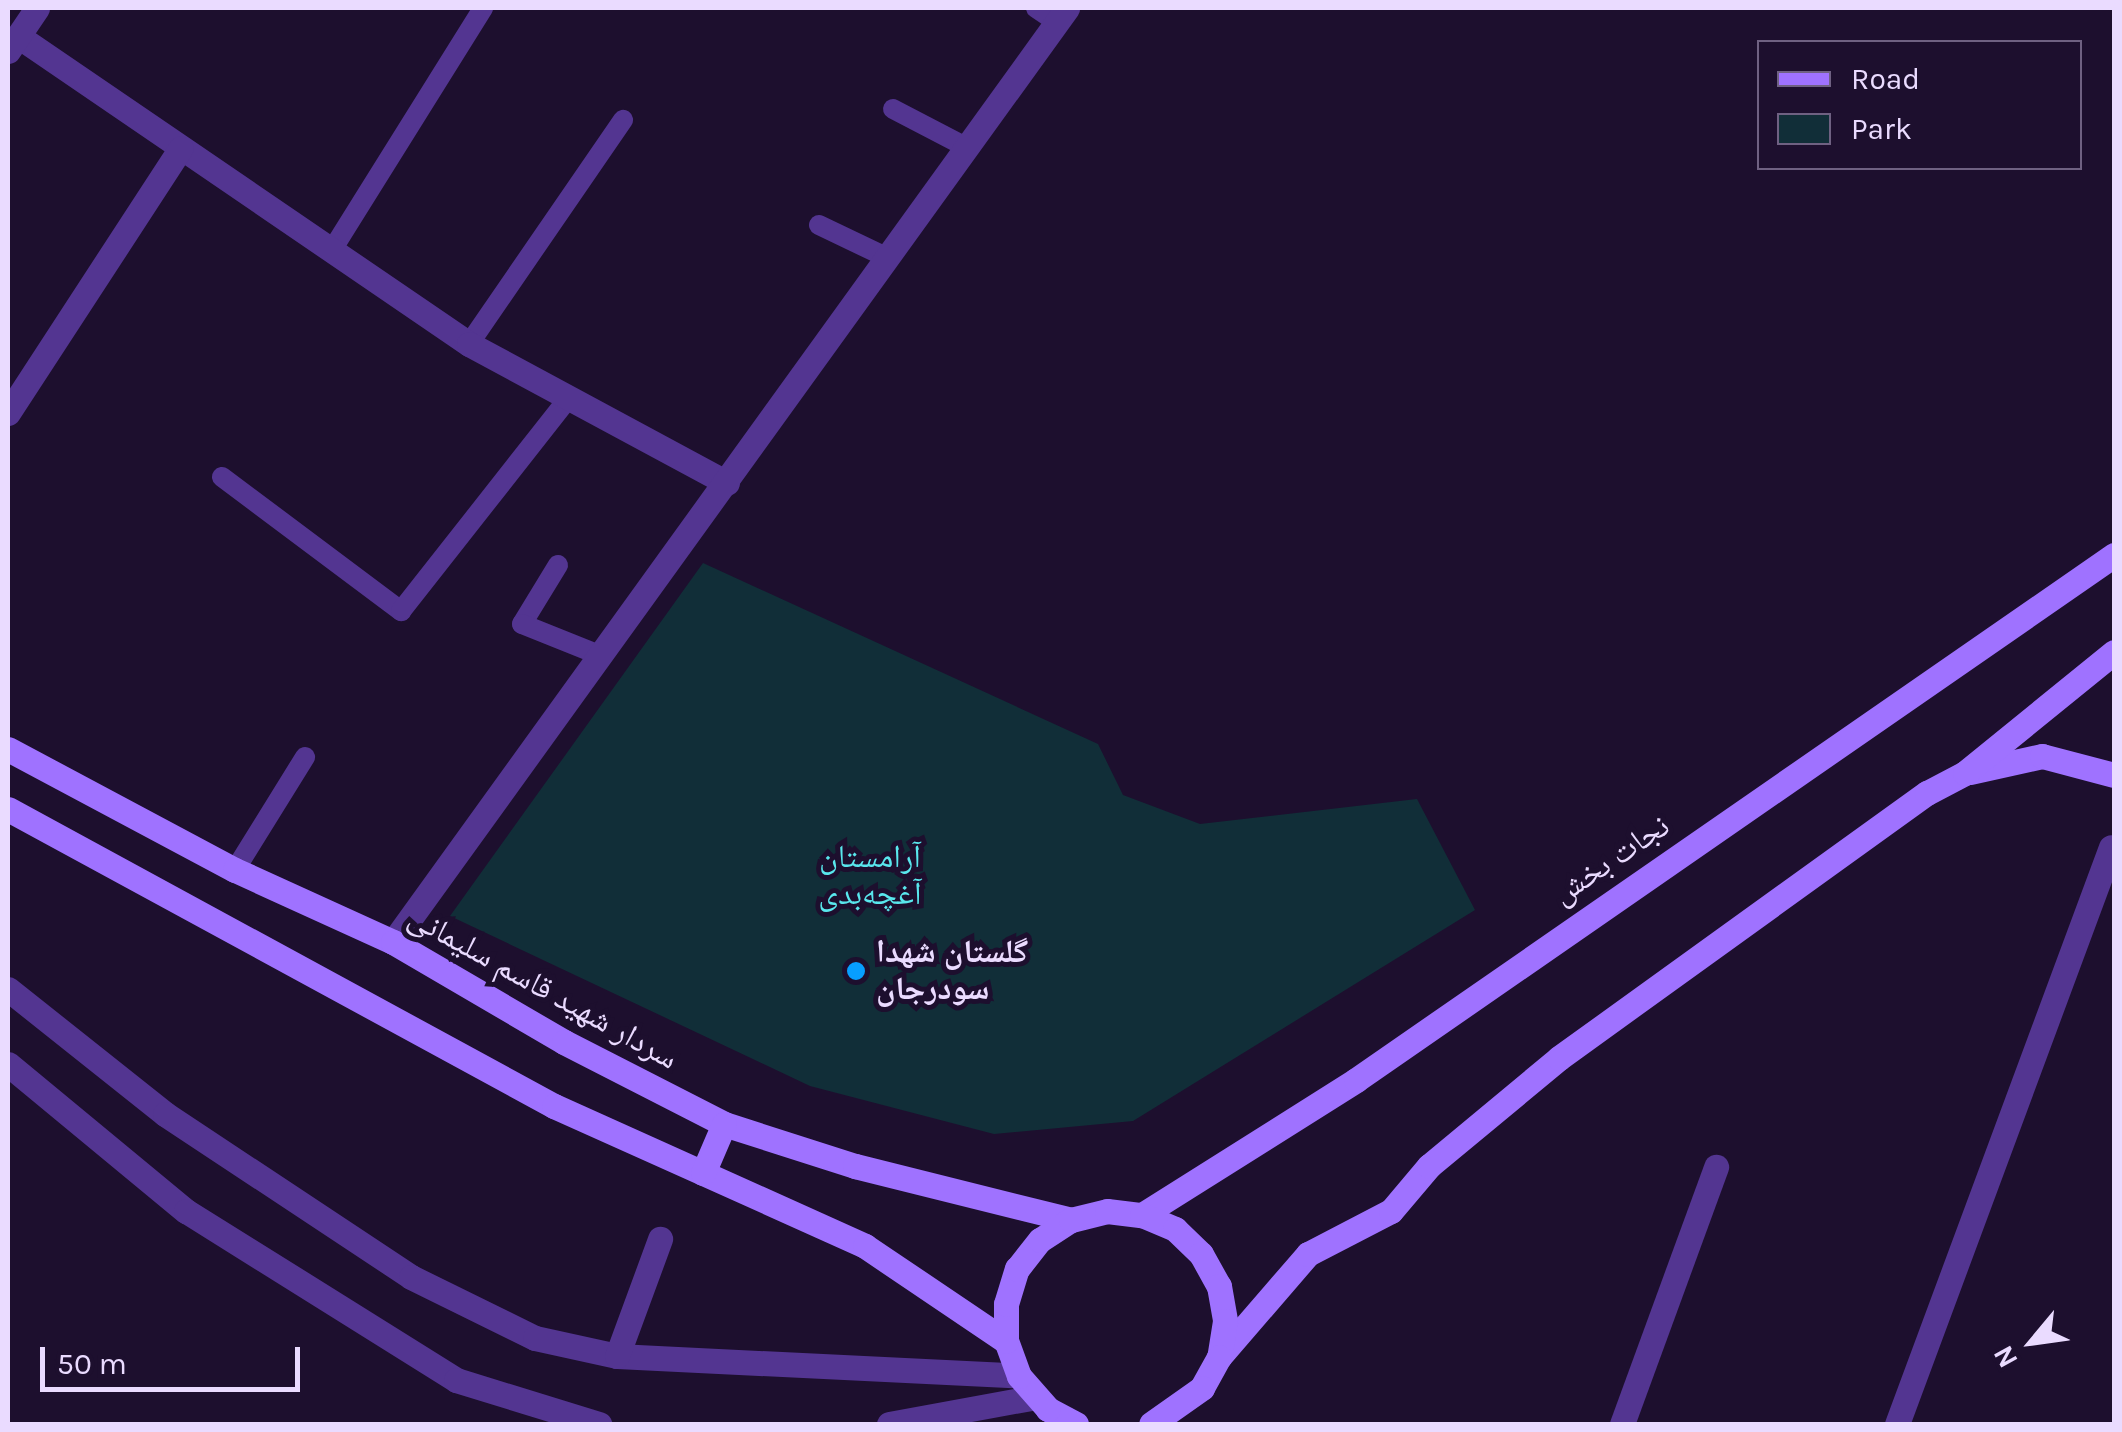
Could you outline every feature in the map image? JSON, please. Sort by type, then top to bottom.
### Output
[{"type":"main road","name":"نجات بخش","points":[[1142,1214],[1356,1080],[2114,555]]},
{"type":"main road","points":[[1151,1424],[1175,1419],[1202,1388],[1219,1356],[1308,1254],[1392,1211],[1429,1166],[1559,1058],[1927,793],[1965,773],[2114,652]]},
{"type":"main road","name":"سردار شهید قاسم سلیمانی","points":[[8,749],[235,870],[393,942],[564,1042],[724,1124],[854,1166],[1071,1220]]},
{"type":"main road","points":[[1965,773],[2042,756],[2114,775]]},
{"type":"main road","points":[[8,809],[554,1106],[865,1246],[1006,1341]]},
{"type":"main road","points":[[703,1173],[724,1124]]},
{"type":"main road","points":[[1076,1424],[1044,1410],[1019,1376],[1006,1341],[1006,1304],[1017,1269],[1040,1240],[1071,1220],[1107,1211],[1142,1214],[1188,1242],[1219,1286],[1224,1321],[1219,1356]]},
{"type":"street","points":[[37,8],[12,44],[181,148],[469,344],[566,402],[727,483]]},
{"type":"street","points":[[393,942],[968,148],[1053,12]]},
{"type":"street","points":[[8,413],[181,148]]},
{"type":"street","points":[[1897,1424],[2111,846]]},
{"type":"street","points":[[8,989],[165,1114],[411,1277],[534,1338],[616,1356],[1019,1376]]},
{"type":"street","points":[[8,1064],[186,1211],[456,1380],[600,1424]]},
{"type":"street","points":[[1622,1424],[1716,1166]]},
{"type":"street","points":[[616,1356],[660,1239]]},
{"type":"street","points":[[888,1424],[1044,1410]]},
{"type":"lane","points":[[332,250],[482,8]]},
{"type":"lane","points":[[893,109],[968,148]]},
{"type":"lane","points":[[469,344],[623,120]]},
{"type":"lane","points":[[819,225],[888,258]]},
{"type":"lane","points":[[222,477],[401,610],[566,402]]},
{"type":"lane","points":[[558,565],[522,624],[602,656]]},
{"type":"lane","points":[[235,870],[305,757]]},
{"type":"green space","name":"آرامستان آغچه‌بدی","points":[[703,563],[1098,744],[1123,795],[1200,824],[1417,799],[1475,910],[1133,1121],[994,1134],[810,1086],[450,916]]},
{"type":"place","name":"گلستان شهدا سودرجان","points":[[856,971]]}]
